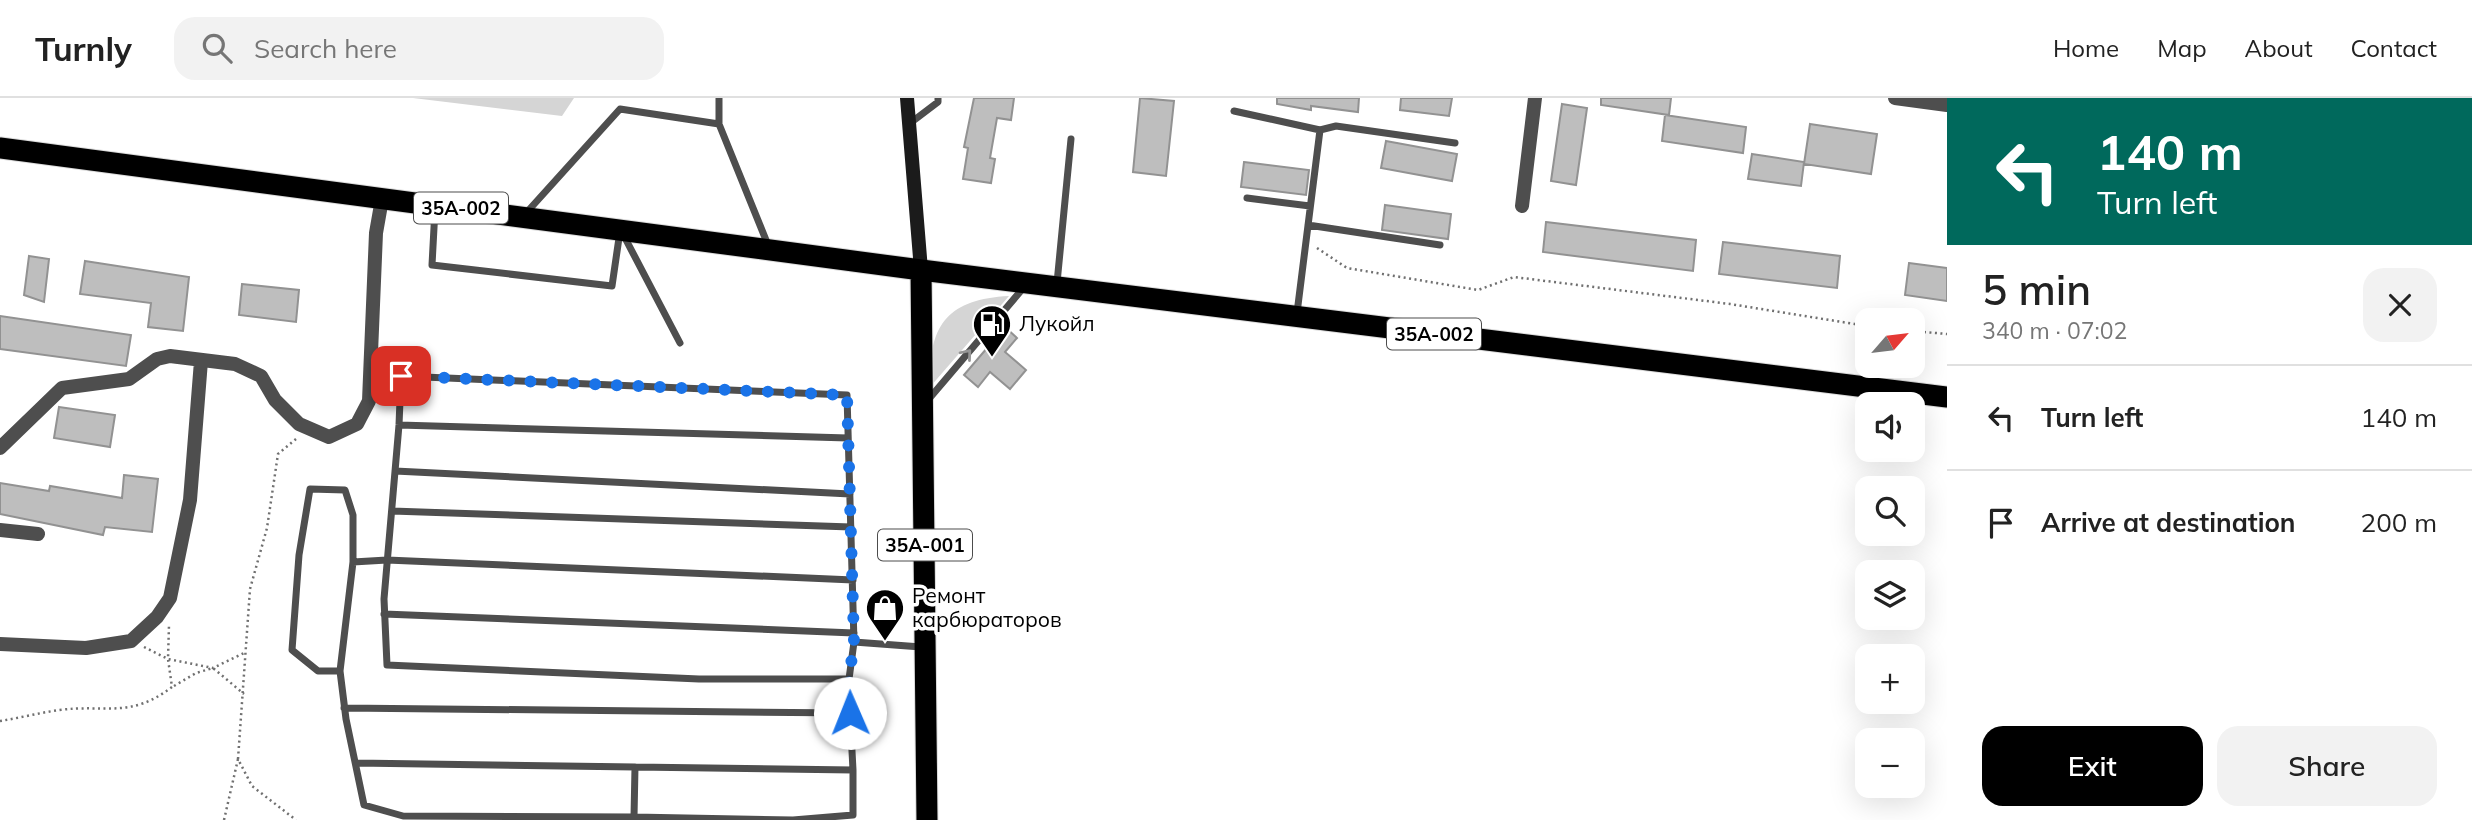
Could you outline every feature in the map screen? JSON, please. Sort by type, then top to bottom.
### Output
[{"type":"highway","name":"35А-002","points":[[0,148],[921,271],[1947,397]]},
{"type":"highway","name":"35А-001","points":[[921,271],[927,820]]},
{"type":"main road","points":[[907,98],[921,271]]},
{"type":"street","points":[[1522,206],[1535,98]]},
{"type":"street","points":[[1903,99],[1947,105]]},
{"type":"street","points":[[0,448],[62,388],[129,379],[157,359],[170,356],[235,364],[261,376],[275,400],[299,424],[329,437],[357,424],[369,401],[376,233],[382,199]]},
{"type":"street","points":[[0,644],[86,648],[131,640],[157,617],[170,598],[190,500],[201,361]]},
{"type":"street","points":[[0,530],[38,534]]},
{"type":"lane","points":[[719,98],[719,124],[770,250]]},
{"type":"lane","points":[[909,124],[938,102],[938,98]]},
{"type":"lane","points":[[524,216],[620,109],[719,124]]},
{"type":"lane","points":[[1234,111],[1320,131],[1336,126],[1455,144]]},
{"type":"lane","points":[[1296,317],[1320,131]]},
{"type":"lane","points":[[1056,287],[1071,139]]},
{"type":"lane","points":[[1247,198],[1310,206]]},
{"type":"lane","points":[[435,205],[432,265],[612,286],[620,229]]},
{"type":"lane","points":[[1308,225],[1440,245]]},
{"type":"lane","points":[[620,229],[680,343]]},
{"type":"lane","points":[[923,406],[1026,284]]},
{"type":"lane","points":[[340,671],[318,671],[292,650],[299,555],[310,489],[345,490],[353,514],[353,562],[340,671],[344,708],[364,805],[403,816],[793,820],[853,815],[849,679],[854,633],[847,395],[401,376],[400,425],[384,614],[387,665],[699,679],[849,679]]},
{"type":"lane","points":[[400,425],[848,438]]},
{"type":"lane","points":[[395,471],[850,494]]},
{"type":"lane","points":[[391,512],[851,527]]},
{"type":"lane","points":[[353,562],[387,560],[853,580]]},
{"type":"lane","points":[[384,614],[854,633]]},
{"type":"lane","points":[[854,642],[925,647]]},
{"type":"lane","points":[[344,708],[850,713]]},
{"type":"lane","points":[[356,763],[853,770]]},
{"type":"lane","points":[[634,817],[635,766]]},
{"type":"path","points":[[1306,240],[1347,268],[1478,290],[1514,278],[1730,304],[1855,324]]},
{"type":"path","points":[[1925,332],[1947,334]]},
{"type":"path","points":[[224,820],[238,759],[250,589],[267,528],[278,454],[309,429]]},
{"type":"path","points":[[170,598],[168,659],[173,687]]},
{"type":"path","points":[[131,640],[168,659],[213,668],[244,694]]},
{"type":"path","points":[[0,722],[60,710],[131,708],[153,702],[196,673],[246,652]]},
{"type":"path","points":[[238,759],[253,786],[296,820]]},
{"type":"shaded area","points":[[413,98],[574,98],[562,116]]},
{"type":"shaded area","points":[[1009,296],[930,387],[933,348],[945,320],[970,303]]},
{"type":"building","points":[[974,98],[1014,98],[1011,120],[997,118],[990,158],[995,159],[991,183],[963,179],[968,148],[964,147]]},
{"type":"building","points":[[1140,98],[1174,101],[1166,176],[1133,172]]},
{"type":"building","points":[[1277,98],[1359,98],[1358,112],[1311,106],[1311,110],[1277,104]]},
{"type":"building","points":[[1401,98],[1452,98],[1449,116],[1400,110]]},
{"type":"building","points":[[1601,98],[1671,98],[1669,115],[1601,105]]},
{"type":"building","points":[[1562,104],[1587,108],[1576,185],[1551,181]]},
{"type":"building","points":[[1665,115],[1746,127],[1743,153],[1662,141]]},
{"type":"building","points":[[1810,124],[1877,134],[1871,174],[1804,164]]},
{"type":"building","points":[[1386,141],[1457,154],[1452,181],[1381,168]]},
{"type":"building","points":[[1752,154],[1804,162],[1801,186],[1748,179]]},
{"type":"building","points":[[1244,162],[1309,170],[1306,195],[1241,187]]},
{"type":"building","points":[[1385,205],[1451,214],[1448,239],[1382,230]]},
{"type":"building","points":[[1546,222],[1696,240],[1693,271],[1543,252]]},
{"type":"building","points":[[1723,242],[1840,256],[1837,288],[1719,274]]},
{"type":"building","points":[[29,256],[49,259],[44,302],[24,295]]},
{"type":"building","points":[[85,261],[189,277],[183,331],[148,327],[151,303],[80,294]]},
{"type":"building","points":[[1909,263],[1947,268],[1947,301],[1905,295]]},
{"type":"building","points":[[242,284],[299,290],[296,322],[239,315]]},
{"type":"building","points":[[0,316],[131,335],[126,366],[0,349]]},
{"type":"building","name":"Лукойл","points":[[1005,327],[1017,338],[1005,352],[1026,370],[1010,389],[990,372],[978,387],[964,375]]},
{"type":"building","points":[[59,407],[115,415],[110,447],[54,438]]},
{"type":"building","points":[[124,475],[158,479],[152,532],[105,527],[103,535],[0,514],[0,483],[49,491],[50,486],[122,498]]},
{"type":"place","name":"Лукойл","points":[[992,358]]},
{"type":"place","name":"Ремонт карбюраторов","points":[[885,642]]},
{"type":"route","points":[[401,376],[847,395],[854,642],[849,679],[850,713]]}]
